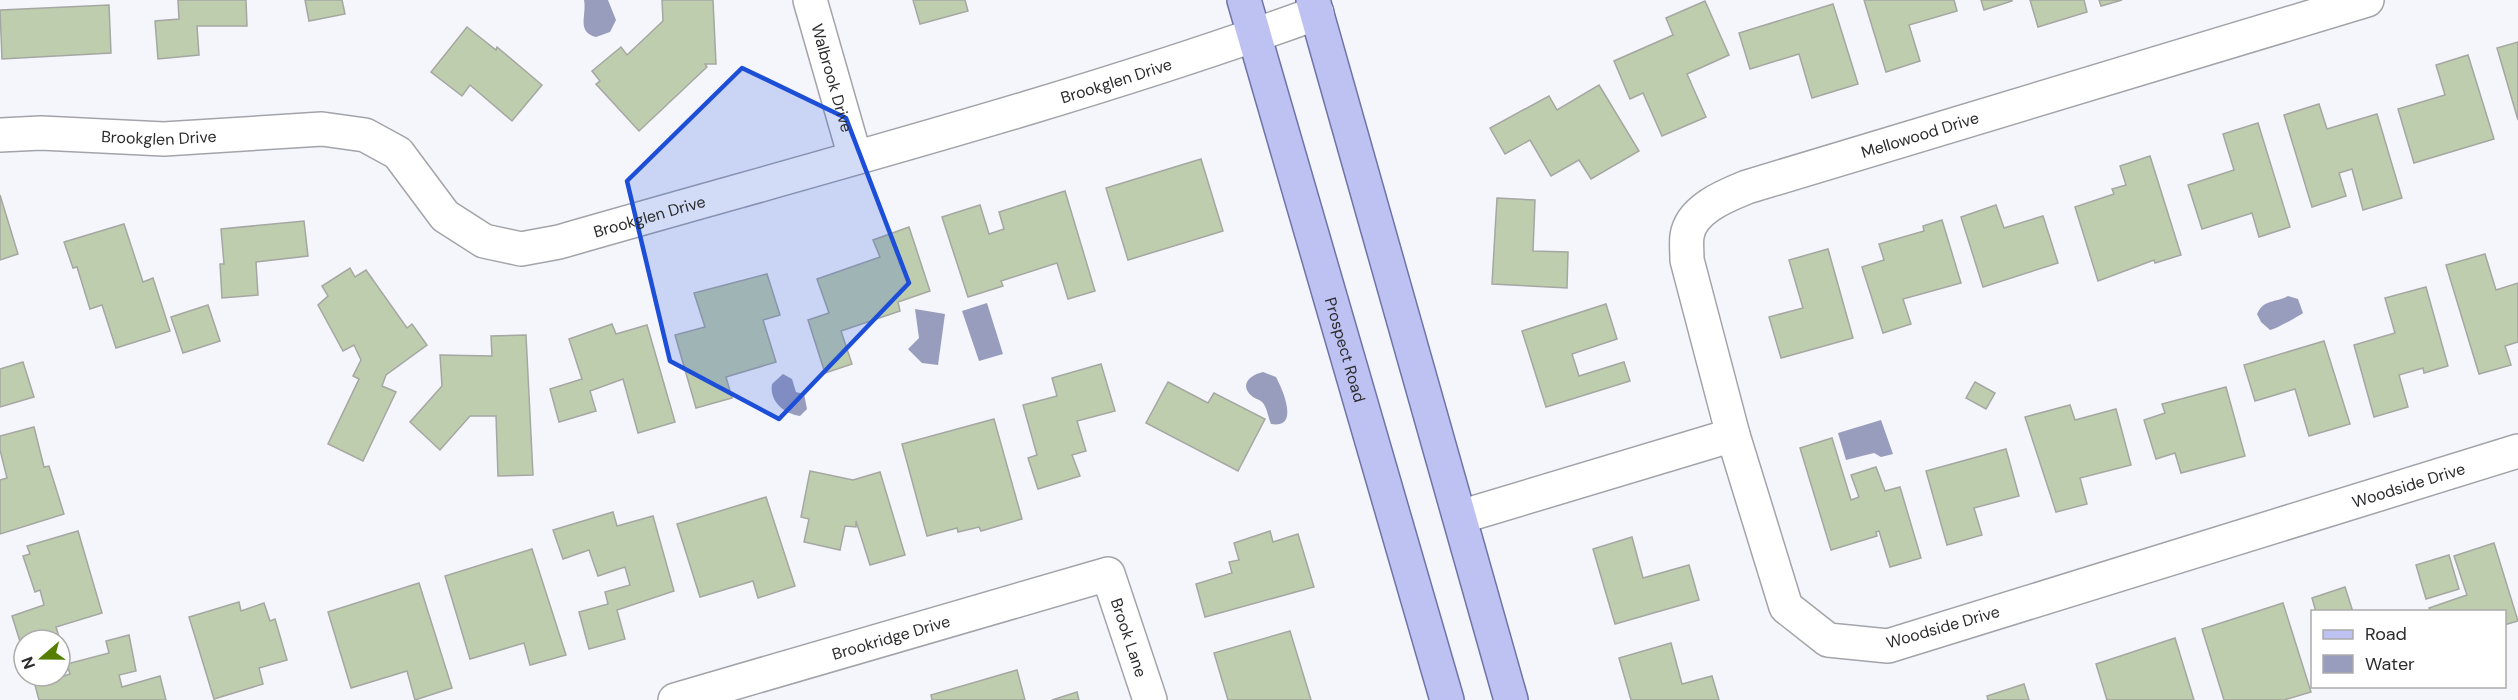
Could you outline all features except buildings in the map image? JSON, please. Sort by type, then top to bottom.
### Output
[{"type":"main road","name":"Prospect Road","points":[[1244,0],[1448,700]]},
{"type":"main road","points":[[1315,6],[1511,700]]},
{"type":"street","name":"Walbrook Drive","points":[[810,0],[855,157]]},
{"type":"street","name":"Mellowood Drive","points":[[1733,435],[1687,260],[1687,234],[1700,212],[1724,196],[1747,187],[2367,0]]},
{"type":"street","name":"Brookglen Drive","points":[[0,135],[41,133],[164,139],[322,129],[364,135],[398,153],[445,216],[484,241],[521,249],[559,242],[855,157],[1206,52],[1254,35],[1315,6]]},
{"type":"street","name":"Woodside Drive","points":[[1733,435],[1786,607],[1828,640],[1888,646],[2518,451]]},
{"type":"street","points":[[1460,517],[1733,435]]},
{"type":"street","name":"Brookridge Drive","points":[[675,700],[1108,574]]},
{"type":"street","name":"Brook Lane","points":[[1108,574],[1150,700]]},
{"type":"highlighted area","points":[[742,68],[846,118],[909,283],[779,419],[670,361],[627,181]]},
{"type":"water","points":[[584,0],[608,0],[616,20],[610,32],[596,37],[586,31]]},
{"type":"water","points":[[2288,296],[2298,299],[2303,313],[2270,330],[2261,322],[2257,314],[2266,304]]},
{"type":"water","points":[[987,303],[1003,354],[979,361],[962,311]]},
{"type":"water","points":[[915,309],[945,314],[938,365],[922,363],[908,349],[919,338]]},
{"type":"water","points":[[1263,372],[1276,377],[1285,399],[1287,415],[1285,421],[1280,424],[1271,424],[1264,404],[1253,397],[1246,388],[1250,378]]},
{"type":"water","points":[[783,374],[792,379],[796,392],[804,394],[807,409],[800,416],[784,410],[773,396],[772,384]]},
{"type":"water","points":[[1881,420],[1893,454],[1881,457],[1874,453],[1846,460],[1838,433]]}]
